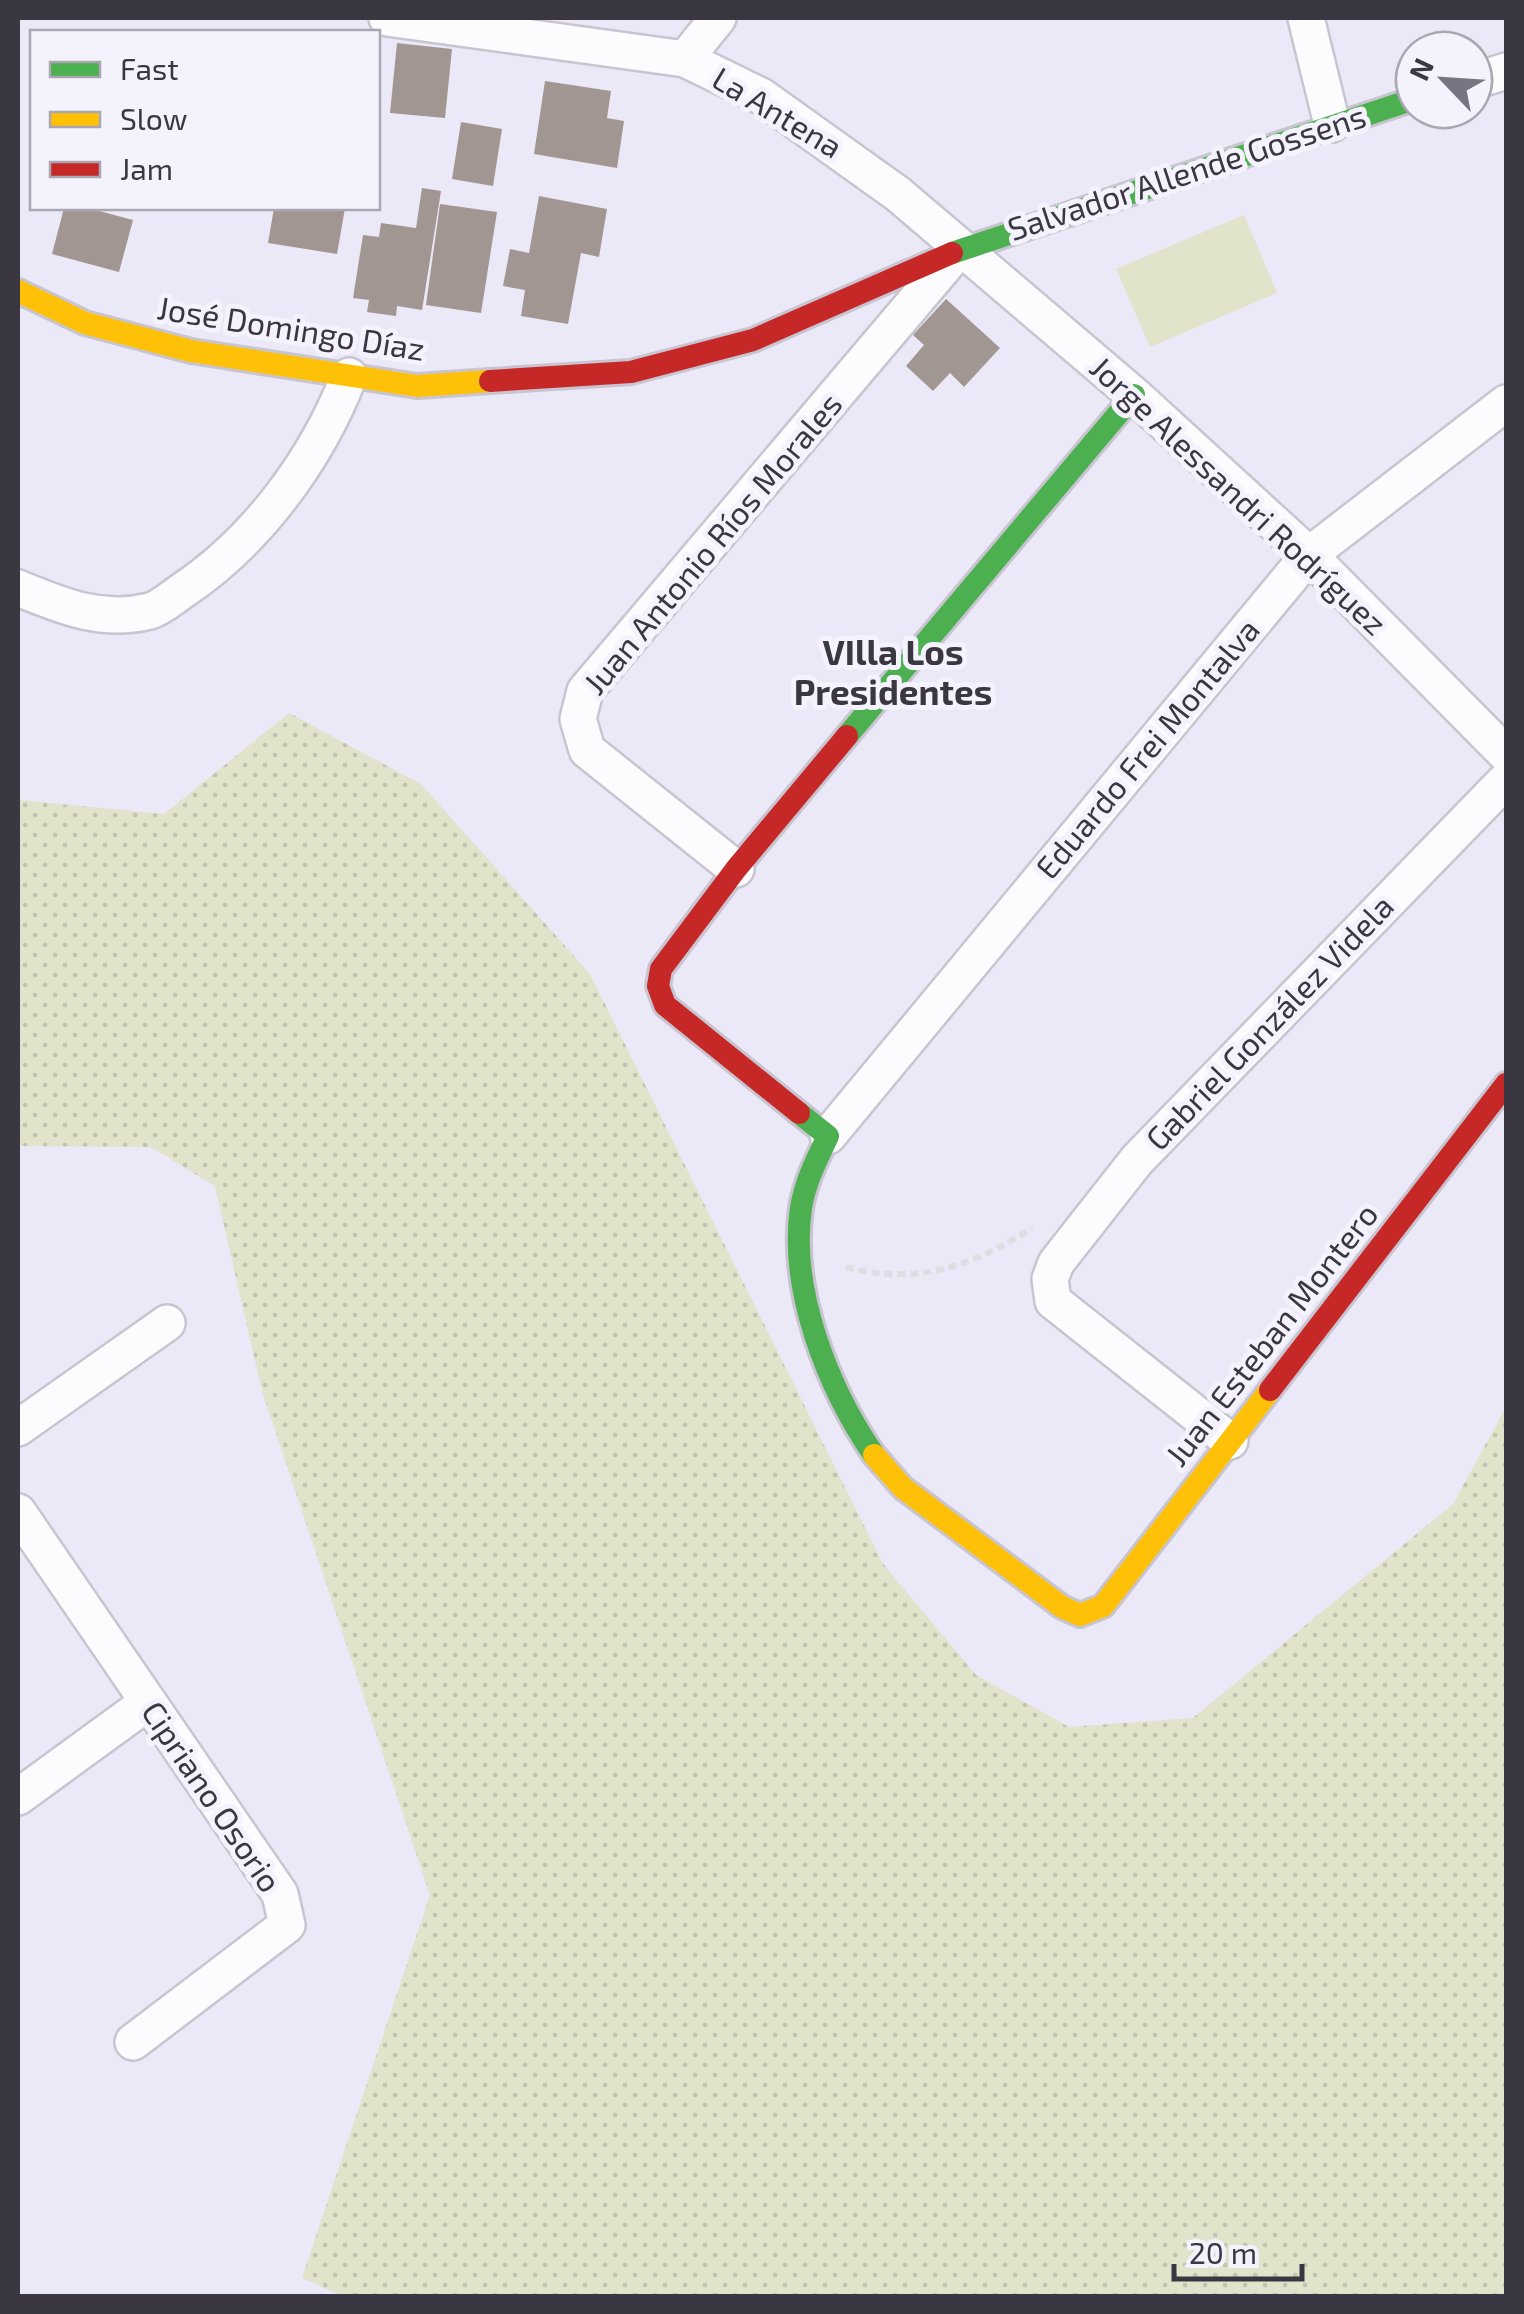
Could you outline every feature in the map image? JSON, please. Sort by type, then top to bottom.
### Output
[{"type":"street","name":"La Antena","points":[[386,18],[685,59],[761,96],[838,147],[960,248]]},
{"type":"street","points":[[685,59],[718,18]]},
{"type":"street","points":[[1306,18],[1332,124]]},
{"type":"street","name":"Salvador Allende Gossens","points":[[960,248],[1394,105]]},
{"type":"street","name":"José Domingo Díaz","points":[[18,291],[84,322],[190,351],[416,386],[631,372],[753,340],[960,248]]},
{"type":"street","name":"Jorge Alessandri Rodríguez","points":[[960,248],[1134,395],[1308,555],[1506,754]]},
{"type":"street","name":"Juan Antonio Ríos Morales","points":[[736,869],[587,750],[578,719],[585,691],[960,248]]},
{"type":"street","points":[[18,588],[82,614],[152,611],[202,578],[274,506],[332,422],[349,376]]},
{"type":"street","points":[[802,1250],[800,1214],[810,1172],[828,1136],[665,1005],[658,986],[660,969],[736,869],[1134,395]]},
{"type":"street","name":"Eduardo Frei Montalva","points":[[828,1136],[1308,555],[1506,403]]},
{"type":"street","name":"Gabriel González Videla","points":[[1230,1441],[1053,1301],[1050,1279],[1056,1264],[1137,1160],[1506,780]]},
{"type":"street","name":"Juan Esteban Montero","points":[[802,1250],[814,1319],[834,1388],[861,1440],[894,1480],[1062,1607],[1080,1615],[1103,1606],[1506,1084]]},
{"type":"street","points":[[18,1428],[168,1323]]},
{"type":"street","name":"Cipriano Osorio","points":[[18,1512],[280,1894],[287,1925],[133,2042]]},
{"type":"street","points":[[18,1797],[148,1703]]},
{"type":"path","points":[[802,1250],[879,1276],[918,1276],[974,1262],[1036,1226]]},
{"type":"green space","points":[[1244,215],[1277,293],[1150,347],[1116,269]]},
{"type":"green space","points":[[289,713],[421,784],[590,974],[883,1564],[976,1675],[1069,1727],[1193,1718],[1453,1504],[1506,1407],[1506,2296],[342,2296],[302,2278],[430,1895],[262,1391],[215,1186],[151,1147],[18,1146],[18,800],[164,814]]},
{"type":"building","points":[[397,43],[452,49],[445,118],[390,113]]},
{"type":"building","points":[[545,81],[611,91],[607,118],[624,121],[617,168],[534,154]]},
{"type":"building","points":[[461,122],[502,129],[493,186],[452,179]]},
{"type":"building","points":[[422,188],[441,191],[422,310],[397,306],[396,316],[367,312],[369,300],[353,298],[363,235],[379,237],[381,223],[416,228]]},
{"type":"building","points":[[539,196],[607,209],[599,257],[581,253],[568,324],[521,316],[525,290],[503,286],[510,249],[529,253]]},
{"type":"building","points":[[440,204],[497,212],[481,313],[426,305]]},
{"type":"building","points":[[63,210],[96,210],[133,220],[119,272],[52,254]]},
{"type":"building","points":[[274,210],[345,210],[337,254],[268,243]]},
{"type":"building","points":[[946,299],[1000,348],[964,387],[950,373],[933,391],[906,366],[924,345],[913,335]]},
{"type":"traffic: fast","points":[[952,253],[1394,106]]},
{"type":"traffic: fast","points":[[847,736],[1134,395]]},
{"type":"traffic: fast","points":[[799,1113],[828,1136],[808,1180],[801,1208],[801,1272],[807,1305],[828,1369],[874,1455]]},
{"type":"traffic: slow","points":[[18,291],[85,323],[191,351],[417,386],[490,381]]},
{"type":"traffic: slow","points":[[874,1455],[903,1488],[1062,1607],[1080,1615],[1103,1606],[1270,1390]]},
{"type":"traffic: jam","points":[[490,381],[631,372],[753,340],[952,253]]},
{"type":"traffic: jam","points":[[799,1113],[665,1005],[658,986],[661,969],[736,869],[847,736]]},
{"type":"traffic: jam","points":[[1270,1390],[1506,1084]]},
{"type":"district","name":"VIlla Los Presidentes","points":[[893,673]]}]
